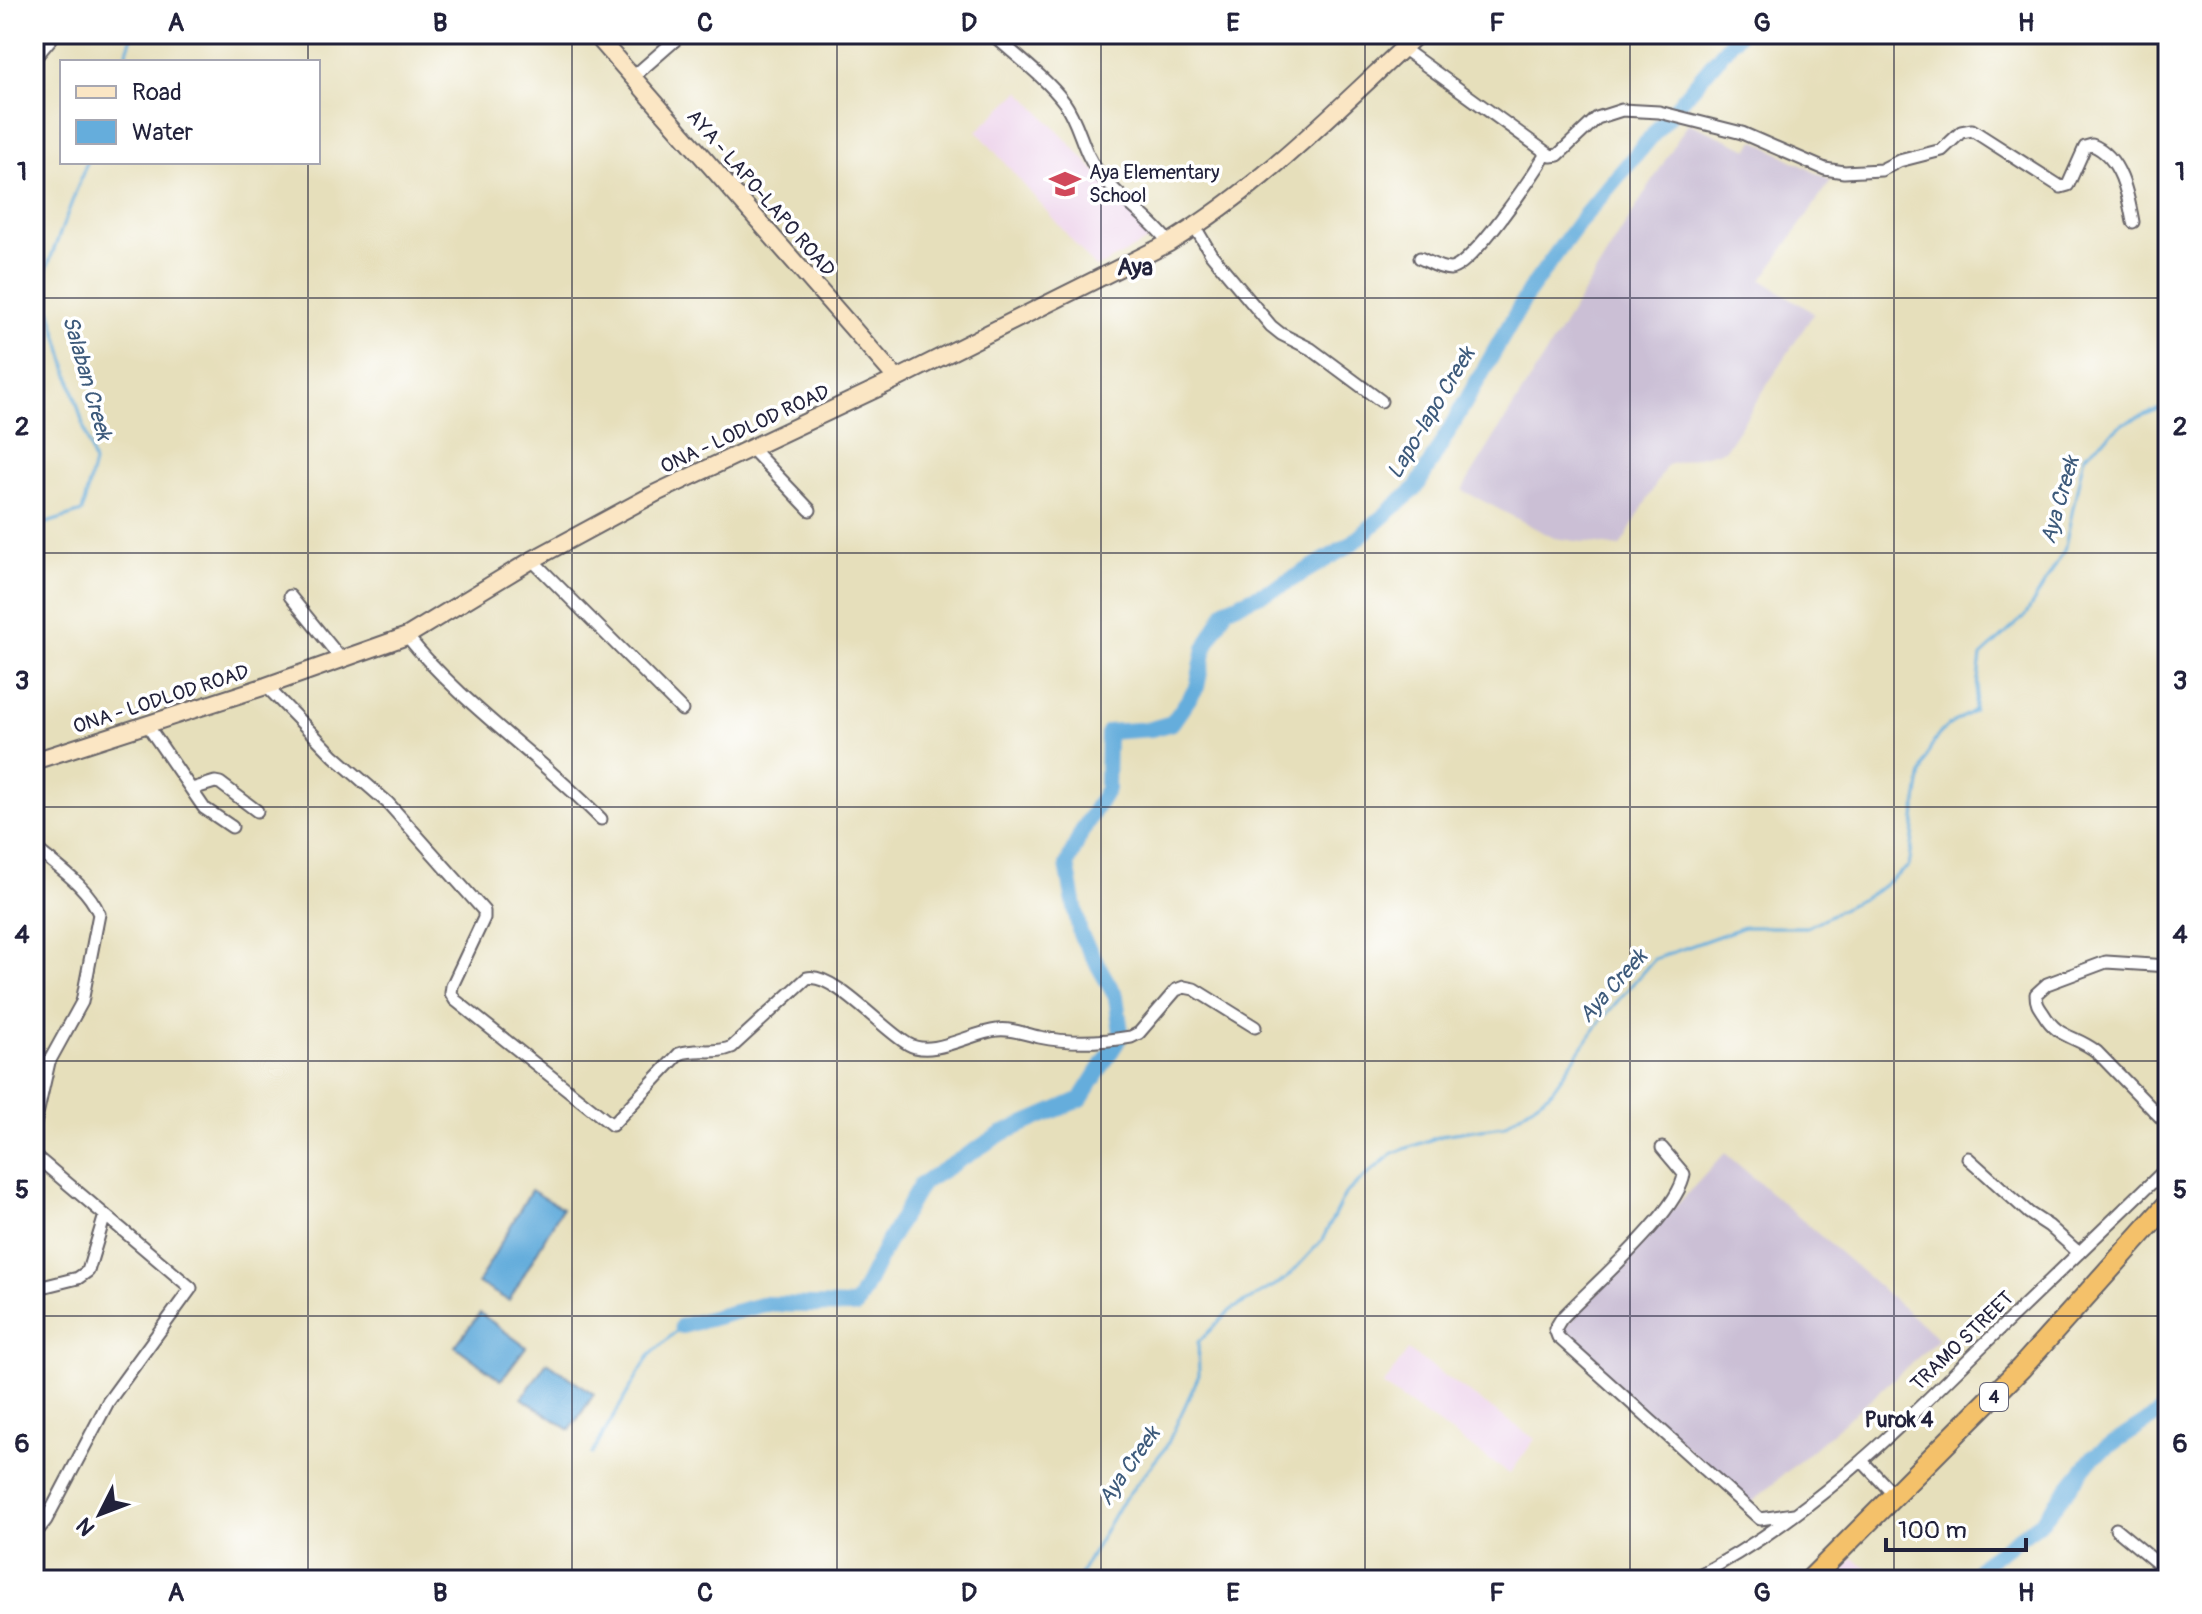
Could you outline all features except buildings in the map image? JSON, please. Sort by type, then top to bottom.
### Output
[{"type":"highway","name":"4","points":[[1810,1580],[2021,1368],[2168,1204]]},
{"type":"main road","name":"AYA - LAPO-LAPO ROAD","points":[[595,34],[897,379]]},
{"type":"main road","name":"ONA - LODLOD ROAD","points":[[34,761],[266,686],[407,636],[532,560],[656,493],[897,379],[1169,243],[1281,163],[1418,34]]},
{"type":"street","points":[[34,59],[55,34]]},
{"type":"street","points":[[633,77],[682,34]]},
{"type":"street","points":[[992,34],[1064,102],[1085,151],[1101,175],[1127,203],[1157,227],[1169,243]]},
{"type":"street","points":[[1402,48],[1546,154],[1558,155],[1597,118],[1622,110],[1659,112],[1742,133],[1825,169],[1844,172],[1881,170],[1899,161],[1942,150],[1961,132],[1972,130],[2061,187],[2068,185],[2085,147],[2092,145],[2100,148],[2127,186],[2133,222]]},
{"type":"street","points":[[1420,258],[1448,269],[1466,260],[1519,196],[1546,154]]},
{"type":"street","points":[[1195,227],[1211,254],[1271,326],[1311,349],[1381,401]]},
{"type":"street","points":[[751,448],[810,510]]},
{"type":"street","points":[[532,560],[682,710]]},
{"type":"street","points":[[290,596],[342,660]]},
{"type":"street","points":[[407,636],[432,666],[566,784],[601,819]]},
{"type":"street","points":[[266,686],[334,756],[388,803],[484,911],[484,918],[452,986],[451,993],[455,1000],[612,1125],[679,1054],[689,1051],[717,1052],[732,1047],[807,978],[813,976],[822,978],[909,1045],[926,1049],[979,1032],[1008,1028],[1067,1041],[1131,1037],[1139,1033],[1176,990],[1184,987],[1194,989],[1255,1027]]},
{"type":"street","points":[[147,725],[212,815],[232,827]]},
{"type":"street","points":[[192,789],[220,783],[257,811]]},
{"type":"street","points":[[34,847],[80,887],[94,902],[99,914],[82,1002],[49,1062],[34,1128]]},
{"type":"street","points":[[2168,966],[2106,962],[2047,984],[2036,994],[2036,1002],[2050,1026],[2061,1035],[2086,1043],[2097,1052],[2168,1125]]},
{"type":"street","points":[[1662,1148],[1684,1174],[1677,1196],[1555,1329],[1558,1337],[1760,1519],[1798,1513]]},
{"type":"street","points":[[34,1155],[191,1288],[108,1402],[46,1520],[34,1535]]},
{"type":"street","points":[[1968,1158],[2079,1253]]},
{"type":"street","name":"TRAMO STREET","points":[[1690,1580],[1738,1556],[1863,1462],[2168,1167]]},
{"type":"street","points":[[34,1289],[78,1278],[88,1271],[105,1215]]},
{"type":"street","points":[[1863,1462],[1895,1496]]},
{"type":"street","points":[[2116,1529],[2168,1572]]},
{"type":"shaded area","name":"Aya Elementary School","points":[[1020,91],[1157,236],[1096,268],[977,131]]},
{"type":"shaded area","points":[[1688,123],[1749,149],[1754,140],[1831,181],[1762,280],[1814,313],[1725,450],[1667,465],[1620,547],[1554,538],[1462,490]]},
{"type":"shaded area","points":[[1725,1153],[1939,1339],[1750,1504],[1558,1334]]},
{"type":"shaded area","points":[[1408,1350],[1535,1439],[1510,1474],[1383,1386]]},
{"type":"shaded area","points":[[1853,1558],[1883,1580],[1832,1580]]},
{"type":"water","points":[[531,1190],[562,1208],[509,1301],[478,1283]]},
{"type":"water","points":[[480,1313],[526,1347],[501,1380],[455,1346]]},
{"type":"water","points":[[547,1362],[594,1394],[570,1430],[522,1398]]},
{"type":"waterway","name":"Salaban Creek","points":[[124,60],[133,34]]},
{"type":"waterway","name":"Lapo-lapo Creek","points":[[682,1326],[765,1304],[856,1306],[921,1184],[1001,1134],[1081,1099],[1121,1032],[1116,997],[1080,934],[1067,865],[1081,833],[1107,789],[1108,732],[1151,729],[1172,723],[1197,687],[1205,648],[1226,609],[1282,585],[1350,545],[1416,488],[1529,291],[1580,221],[1738,34]]},
{"type":"waterway","name":"Salaban Creek","points":[[34,527],[82,512],[94,463],[42,281],[86,164]]},
{"type":"waterway","name":"Aya Creek","points":[[1077,1580],[1119,1506],[1166,1447],[1199,1375],[1198,1342],[1231,1310],[1286,1279],[1322,1240],[1345,1194],[1393,1153],[1447,1134],[1503,1126],[1550,1093],[1602,1019],[1654,959],[1744,927],[1807,927],[1875,892],[1909,866],[1926,759],[1942,731],[1974,710],[1981,656],[2025,616],[2064,551],[2084,456],[2122,424],[2168,405]]},
{"type":"waterway","name":"Lapo-lapo Creek","points":[[592,1454],[649,1356],[682,1326]]},
{"type":"waterway","points":[[1971,1580],[1983,1564],[2042,1521],[2094,1456],[2168,1408]]},
{"type":"place","name":"Aya Elementary School","points":[[1065,184]]},
{"type":"district","name":"Aya","points":[[1135,267]]},
{"type":"district","name":"Purok 4","points":[[1899,1420]]}]
